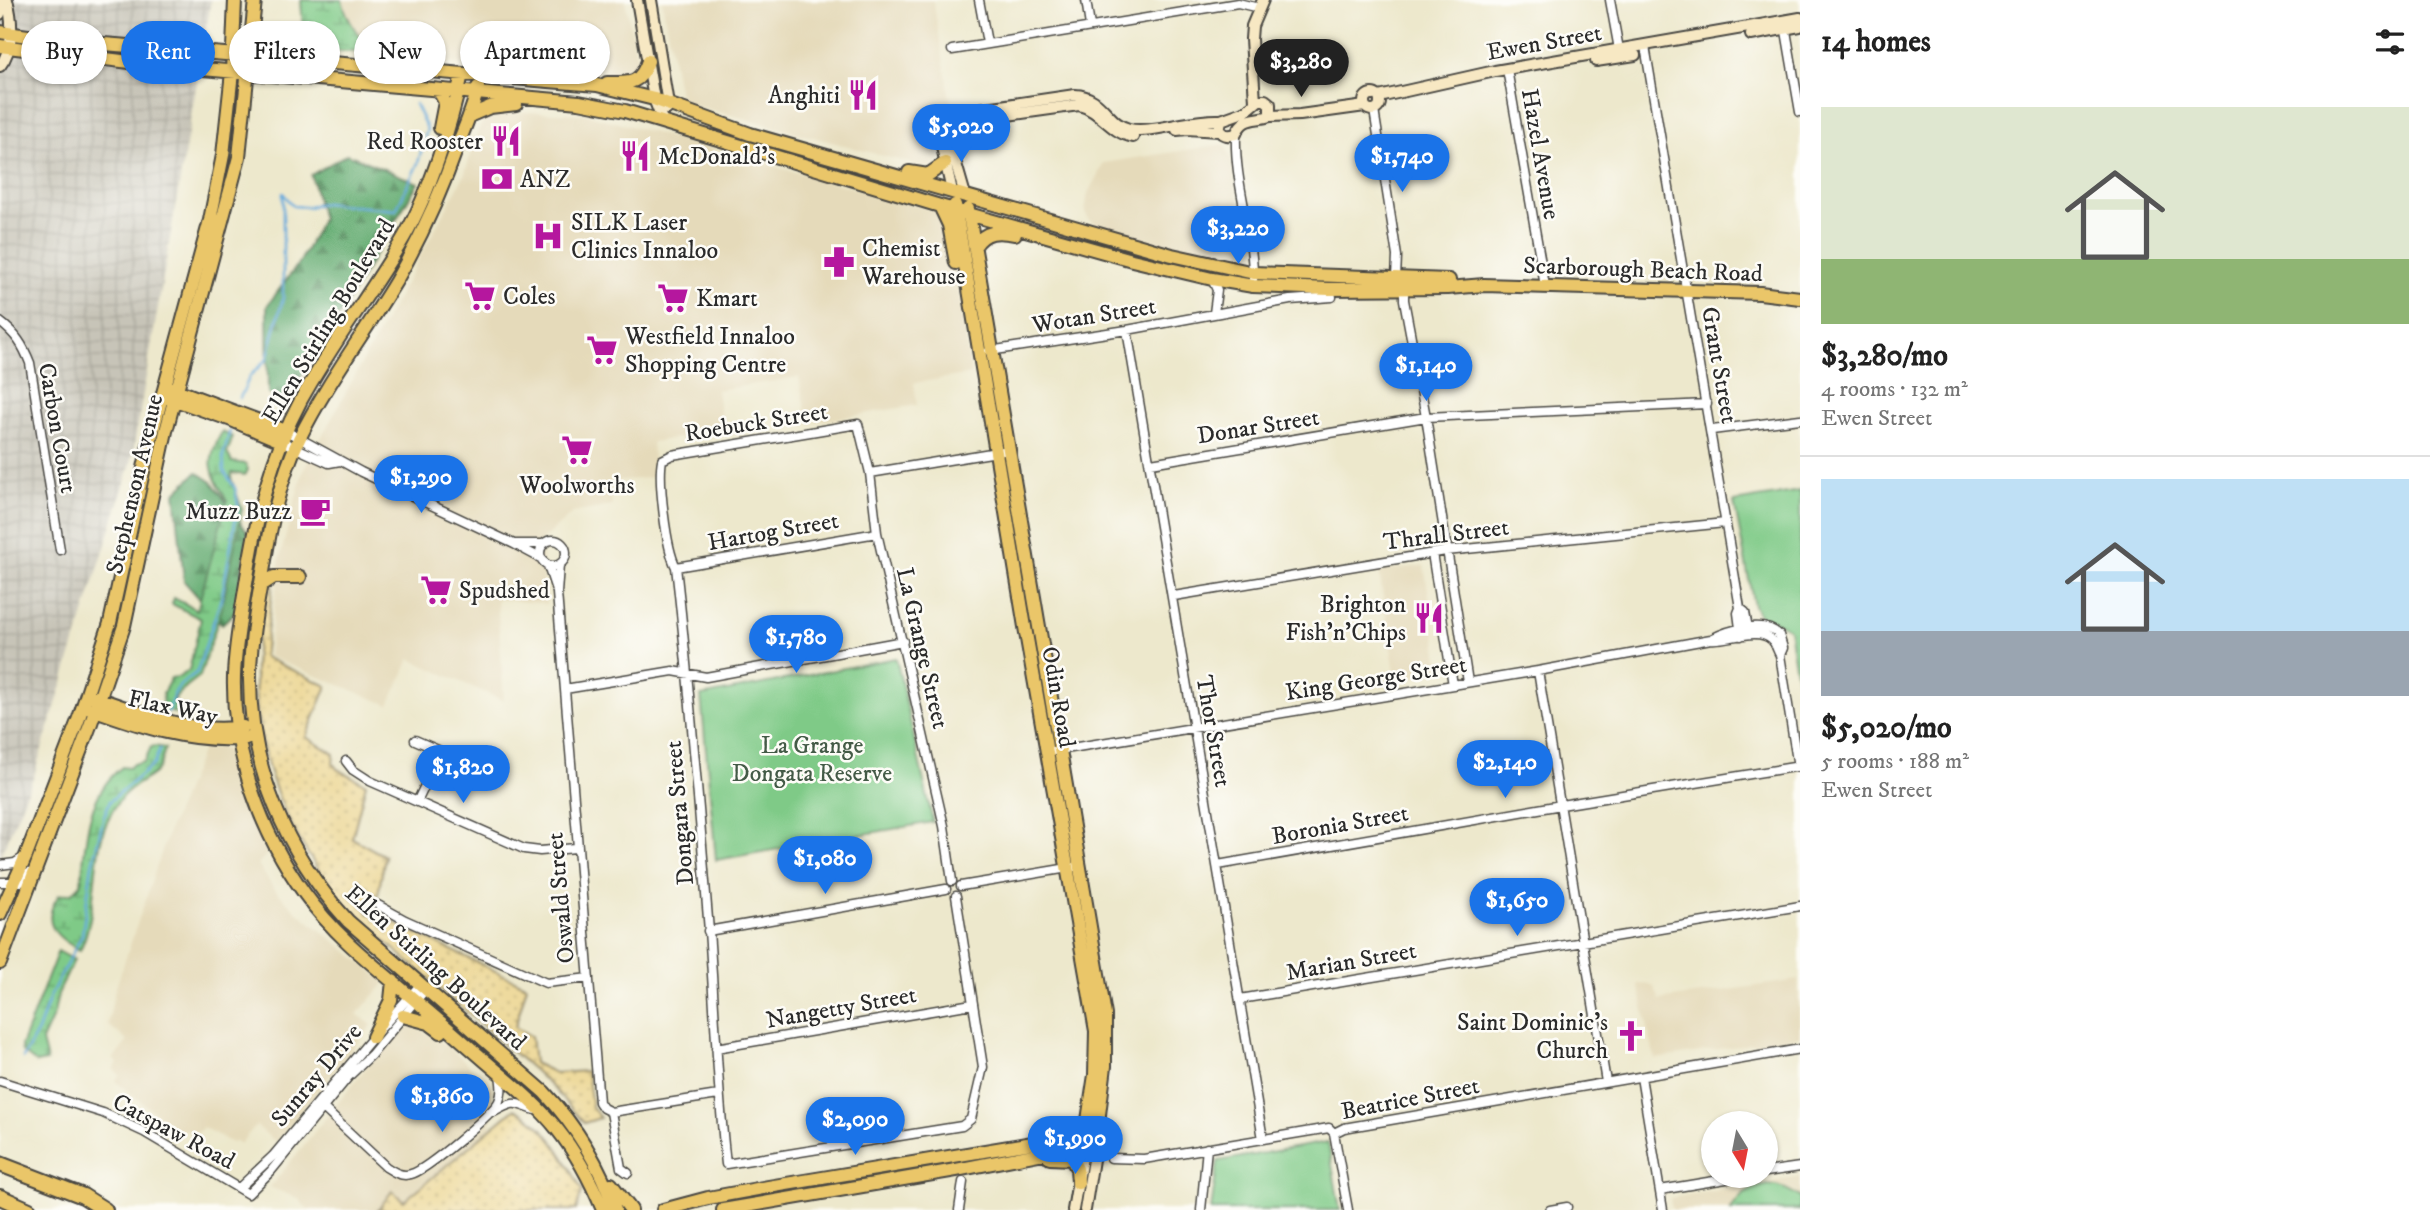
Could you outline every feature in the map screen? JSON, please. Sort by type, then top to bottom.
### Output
[{"type":"highway","points":[[0,1164],[83,1196],[105,1210]]},
{"type":"highway","points":[[0,1197],[29,1210]]},
{"type":"main road","points":[[0,14],[1,0]]},
{"type":"main road","points":[[0,66],[6,58],[5,32],[12,21],[7,0]]},
{"type":"main road","name":"Stephenson Avenue","points":[[234,21],[235,0]]},
{"type":"main road","name":"Stephenson Avenue","points":[[253,21],[255,0]]},
{"type":"main road","points":[[637,0],[654,99],[663,122]]},
{"type":"main road","points":[[651,0],[668,104],[663,122]]},
{"type":"main road","points":[[1261,4],[1252,26],[1251,38],[1254,66],[1270,116]]},
{"type":"main road","name":"Ewen Street","points":[[1225,130],[1246,119],[1300,115],[1372,103],[1507,72],[1785,25],[1800,19]]},
{"type":"main road","name":"Ewen Street","points":[[1785,25],[1800,26]]},
{"type":"main road","name":"Scarborough Beach Road","points":[[5,32],[56,40],[229,55]]},
{"type":"main road","name":"Scarborough Beach Road","points":[[4,46],[229,72]]},
{"type":"main road","points":[[610,83],[635,81],[643,75],[648,61]]},
{"type":"main road","name":"Scarborough Beach Road","points":[[340,64],[460,74]]},
{"type":"main road","name":"Scarborough Beach Road","points":[[340,82],[558,101],[625,111],[940,206],[1212,279],[1401,282],[1449,280],[1484,285],[1760,293],[1800,298]]},
{"type":"main road","name":"Stephenson Avenue","points":[[0,963],[46,847],[91,702],[210,220],[223,155],[231,84]]},
{"type":"main road","name":"Stephenson Avenue","points":[[169,393],[233,188],[242,138],[247,84]]},
{"type":"main road","name":"Ellen Stirling Boulevard","points":[[460,84],[432,172],[405,234],[317,373],[283,436],[261,502],[236,650],[234,678],[239,733],[247,775],[278,851],[295,879],[332,928],[541,1112],[564,1138],[592,1183],[603,1210]]},
{"type":"main road","name":"Ellen Stirling Boulevard","points":[[478,84],[469,116],[426,226],[301,445],[275,508],[260,586],[250,669],[254,731],[268,789],[299,857],[325,896],[348,921],[544,1092],[563,1112],[591,1155],[615,1210]]},
{"type":"main road","name":"Scarborough Beach Road","points":[[589,84],[654,99],[750,134],[1253,279]]},
{"type":"main road","points":[[432,172],[433,152],[445,102],[439,91]]},
{"type":"main road","points":[[958,193],[950,134],[964,121],[981,114],[1083,96],[1096,101],[1122,127],[1132,130],[1186,121],[1225,130],[1246,111],[1264,102]]},
{"type":"main road","points":[[469,116],[477,111],[504,104],[558,101]]},
{"type":"main road","name":"Ewen Street","points":[[1264,102],[1284,109],[1372,103]]},
{"type":"main road","points":[[958,193],[945,163],[939,134],[950,116],[959,112],[981,114]]},
{"type":"main road","points":[[851,162],[875,162],[928,175],[945,163]]},
{"type":"main road","name":"Odin Road","points":[[958,193],[979,352],[1003,451],[1074,867],[1106,1026],[1105,1066],[1091,1130],[1085,1210]]},
{"type":"main road","points":[[940,206],[949,225],[961,285],[970,299]]},
{"type":"main road","name":"Odin Road","points":[[962,212],[975,246],[993,350],[1003,451]]},
{"type":"main road","points":[[975,246],[983,236],[1000,231],[1094,249]]},
{"type":"main road","points":[[169,393],[283,436]]},
{"type":"main road","points":[[260,586],[274,577],[300,577]]},
{"type":"main road","name":"Stephenson Avenue","points":[[0,914],[91,702]]},
{"type":"main road","name":"Flax Way","points":[[91,702],[200,727],[239,733],[254,731]]},
{"type":"main road","points":[[373,1037],[391,1000],[393,981]]},
{"type":"main road","points":[[403,1016],[422,1020],[442,1033],[458,1037]]},
{"type":"main road","points":[[663,1210],[708,1198],[1074,1136],[1091,1130]]},
{"type":"main road","points":[[723,1210],[1090,1146]]},
{"type":"main road","name":"Odin Road","points":[[1073,1210],[1090,1146]]},
{"type":"main road","points":[[591,1155],[631,1210]]},
{"type":"main road","points":[[1012,1160],[1057,1157],[1072,1159],[1077,1169],[1078,1183]]},
{"type":"main road","points":[[592,1183],[592,1210]]},
{"type":"street","points":[[979,0],[987,43]]},
{"type":"street","points":[[1086,0],[1090,26]]},
{"type":"street","points":[[1610,0],[1620,54]]},
{"type":"street","points":[[952,50],[1238,3],[1261,4]]},
{"type":"street","points":[[1785,25],[1800,112]]},
{"type":"street","name":"Grant Street","points":[[1645,49],[1712,430],[1740,608],[1745,612],[1745,633]]},
{"type":"street","name":"Hazel Avenue","points":[[1507,72],[1545,286]]},
{"type":"street","points":[[1372,103],[1468,682]]},
{"type":"street","points":[[1225,130],[1235,152],[1253,279]]},
{"type":"street","points":[[1212,279],[1217,290],[1214,313]]},
{"type":"street","name":"Wotan Street","points":[[979,352],[1127,330],[1290,300],[1332,298]]},
{"type":"street","name":"Carbon Court","points":[[0,322],[13,332],[30,363],[60,550]]},
{"type":"street","name":"Thor Street","points":[[1127,330],[1174,596],[1193,727],[1263,1139]]},
{"type":"street","name":"Donar Street","points":[[1151,463],[1426,418],[1707,404]]},
{"type":"street","points":[[1712,430],[1800,419]]},
{"type":"street","name":"Roebuck Street","points":[[663,460],[672,455],[858,424]]},
{"type":"street","name":"La Grange Street","points":[[858,424],[870,473],[877,533],[944,826],[952,881]]},
{"type":"street","points":[[283,436],[329,463],[340,461],[514,544],[545,562],[559,565],[565,559],[565,547],[554,540],[543,544],[514,544]]},
{"type":"street","points":[[870,473],[1003,451]]},
{"type":"street","name":"Dongara Street","points":[[663,460],[661,468],[664,511],[671,558],[676,567],[689,674],[718,1095],[726,1164],[962,1126],[971,1119],[983,1067],[972,1004]]},
{"type":"street","name":"Thrall Street","points":[[1174,596],[1446,551],[1725,523]]},
{"type":"street","name":"Hartog Street","points":[[676,567],[877,533]]},
{"type":"street","points":[[543,544],[540,553],[556,593]]},
{"type":"street","points":[[1432,553],[1453,685]]},
{"type":"street","name":"Oswald Street","points":[[559,565],[556,593],[599,1102],[611,1112],[621,1168],[628,1173]]},
{"type":"street","name":"King George Street","points":[[1054,751],[1538,671],[1767,627],[1783,648],[1780,655],[1799,766]]},
{"type":"street","points":[[565,689],[673,671],[706,677],[903,641]]},
{"type":"street","points":[[1538,671],[1606,1082]]},
{"type":"street","points":[[415,740],[438,750],[440,754],[418,800]]},
{"type":"street","points":[[346,761],[353,770],[370,781],[524,849],[540,851],[576,848]]},
{"type":"street","name":"Boronia Street","points":[[1218,865],[1799,766]]},
{"type":"street","points":[[0,882],[14,883],[25,880],[37,856],[46,847]]},
{"type":"street","points":[[0,865],[15,863],[26,856]]},
{"type":"street","points":[[961,886],[1074,867]]},
{"type":"street","points":[[952,881],[961,886],[961,892],[956,896],[949,895],[946,889],[947,884],[952,881]]},
{"type":"street","points":[[708,931],[946,889]]},
{"type":"street","points":[[956,896],[972,1004]]},
{"type":"street","points":[[378,905],[405,920],[546,983],[589,978]]},
{"type":"street","name":"Marian Street","points":[[1240,999],[1800,906]]},
{"type":"street","name":"Sunray Drive","points":[[248,1194],[271,1171],[373,1037],[424,987]]},
{"type":"street","name":"Sunray Drive","points":[[239,1188],[273,1156],[403,1016],[413,998]]},
{"type":"street","name":"Nangetty Street","points":[[716,1048],[972,1004]]},
{"type":"street","name":"Beatrice Street","points":[[1111,1158],[1144,1159],[1329,1128],[1334,1133],[1344,1128],[1800,1049]]},
{"type":"street","points":[[320,1105],[386,1167],[397,1174],[407,1175],[423,1169],[488,1115],[498,1103],[502,1089],[500,1074]]},
{"type":"street","points":[[1641,1077],[1663,1210]]},
{"type":"street","name":"Catspaw Road","points":[[0,1081],[103,1113],[144,1132],[248,1194]]},
{"type":"street","points":[[611,1112],[718,1095]]},
{"type":"street","points":[[488,1115],[513,1102],[541,1112]]},
{"type":"street","points":[[1334,1133],[1348,1210]]},
{"type":"street","points":[[1201,1210],[1207,1147]]},
{"type":"street","points":[[1778,1170],[1800,1167]]},
{"type":"street","points":[[959,1210],[963,1182]]},
{"type":"street","points":[[1660,1190],[1701,1183]]},
{"type":"street","points":[[1550,1210],[1567,1207]]},
{"type":"shaded area","points":[[0,0],[211,0],[207,21],[121,21],[121,84],[196,84],[131,463],[33,778],[0,857]]},
{"type":"shaded area","points":[[342,0],[625,0],[638,63],[631,73],[610,77],[610,21],[460,21],[460,64],[446,63],[446,21],[354,21],[354,28],[346,15]]},
{"type":"shaded area","points":[[662,0],[933,0],[955,128],[935,130],[939,161],[933,167],[925,167],[689,104],[682,99],[677,84]]},
{"type":"shaded area","points":[[496,111],[586,114],[940,212],[950,235],[971,374],[914,383],[917,405],[808,423],[799,377],[717,390],[723,431],[652,442],[654,477],[610,482],[612,506],[572,513],[541,541],[546,604],[497,599],[504,701],[410,659],[389,705],[268,656],[280,557],[303,471],[464,176],[484,119]]},
{"type":"shaded area","points":[[1225,144],[1233,165],[1247,252],[1239,264],[1176,251],[1108,231],[1089,220],[1085,212],[1088,193],[1104,163]]},
{"type":"shaded area","points":[[1424,565],[1441,672],[1396,679],[1379,571]]},
{"type":"shaded area","points":[[217,747],[232,752],[240,792],[268,853],[258,864],[273,888],[296,911],[386,982],[357,1014],[372,1025],[276,1142],[256,1125],[240,1144],[236,1141],[232,1143],[203,1127],[195,1136],[185,1129],[181,1133],[115,1081],[120,1075],[113,1069],[118,1063],[113,1059],[128,1041],[108,1025],[114,993],[169,830],[202,750]]},
{"type":"shaded area","points":[[1798,980],[1800,1036],[1655,1059],[1638,984],[1653,985],[1660,1000]]},
{"type":"shaded area","points":[[410,1023],[448,1046],[491,1085],[491,1129],[552,1210],[308,1210],[299,1199],[270,1187],[387,1042]]},
{"type":"shaded area","points":[[1800,1177],[1800,1210],[1672,1210],[1670,1198],[1732,1188],[1778,1188],[1778,1181]]},
{"type":"green space","points":[[301,0],[342,0],[354,28],[354,52],[340,51],[340,21],[302,21]]},
{"type":"green space","points":[[347,154],[418,183],[284,403],[268,393],[267,306],[301,260],[322,219],[311,175]]},
{"type":"green space","points":[[222,432],[233,437],[227,453],[232,462],[246,464],[248,470],[245,475],[232,473],[231,478],[242,509],[222,608],[200,676],[175,698],[175,713],[162,710],[163,693],[171,678],[179,677],[189,670],[201,619],[172,604],[174,598],[197,610],[227,501],[214,475],[211,460]]},
{"type":"green space","points":[[197,472],[212,482],[248,533],[236,611],[222,624],[184,581],[175,493]]},
{"type":"green space","points":[[1800,491],[1800,696],[1789,629],[1781,624],[1763,622],[1754,606],[1734,502]]},
{"type":"green space","name":"La Grange Dongata Reserve","points":[[896,658],[933,822],[716,860],[701,696]]},
{"type":"green space","points":[[151,747],[165,748],[156,771],[124,794],[107,822],[98,854],[90,919],[80,950],[57,934],[50,920],[53,904],[59,895],[72,893],[81,884],[86,836],[94,805],[101,791],[122,767],[129,768],[133,764],[144,762]]},
{"type":"green space","points":[[58,951],[74,960],[58,994],[54,1014],[42,1041],[47,1061],[36,1063],[22,1052],[21,1046]]},
{"type":"green space","points":[[1328,1142],[1340,1210],[1211,1210],[1218,1161]]},
{"type":"green space","points":[[1778,1186],[1800,1198],[1800,1210],[1731,1210],[1746,1193],[1756,1188]]},
{"type":"sand","points":[[273,584],[264,657],[327,686],[306,737],[334,754],[333,763],[337,769],[366,784],[352,838],[385,856],[378,895],[370,897],[364,903],[367,911],[527,986],[515,1027],[531,1036],[534,1063],[555,1073],[587,1071],[592,1107],[600,1118],[584,1123],[534,1070],[351,912],[311,858],[294,830],[270,771],[257,707],[255,673],[258,630],[265,587]]},
{"type":"sand","points":[[514,1109],[536,1123],[562,1155],[582,1190],[576,1210],[378,1210],[392,1191],[404,1201]]},
{"type":"waterway","points":[[240,398],[250,376],[267,359],[283,298],[283,193],[293,206],[308,207],[325,203],[396,210],[418,163],[427,129],[415,104]]},
{"type":"waterway","points":[[168,712],[180,685],[197,672],[222,596],[238,505],[235,488],[224,471],[223,455],[230,431]]},
{"type":"waterway","points":[[23,1058],[38,1031],[51,994],[82,935],[92,865],[110,801],[154,764],[160,749]]},
{"type":"place","name":"Anghiti","points":[[863,95]]},
{"type":"place","name":"Red Rooster","points":[[506,141]]},
{"type":"place","name":"McDonald's","points":[[635,156]]},
{"type":"place","name":"ANZ","points":[[497,179]]},
{"type":"place","name":"SILK Laser Clinics Innaloo","points":[[548,236]]},
{"type":"place","name":"Chemist Warehouse","points":[[839,262]]},
{"type":"place","name":"Coles","points":[[480,296]]},
{"type":"place","name":"Kmart","points":[[673,298]]},
{"type":"place","name":"Westfield Innaloo Shopping Centre","points":[[602,350]]},
{"type":"place","name":"Woolworths","points":[[577,450]]},
{"type":"place","name":"Muzz Buzz","points":[[315,511]]},
{"type":"place","name":"Spudshed","points":[[436,590]]},
{"type":"place","name":"Brighton Fish'n'Chips","points":[[1429,618]]},
{"type":"place","name":"Saint Dominic's Church","points":[[1631,1036]]}]
